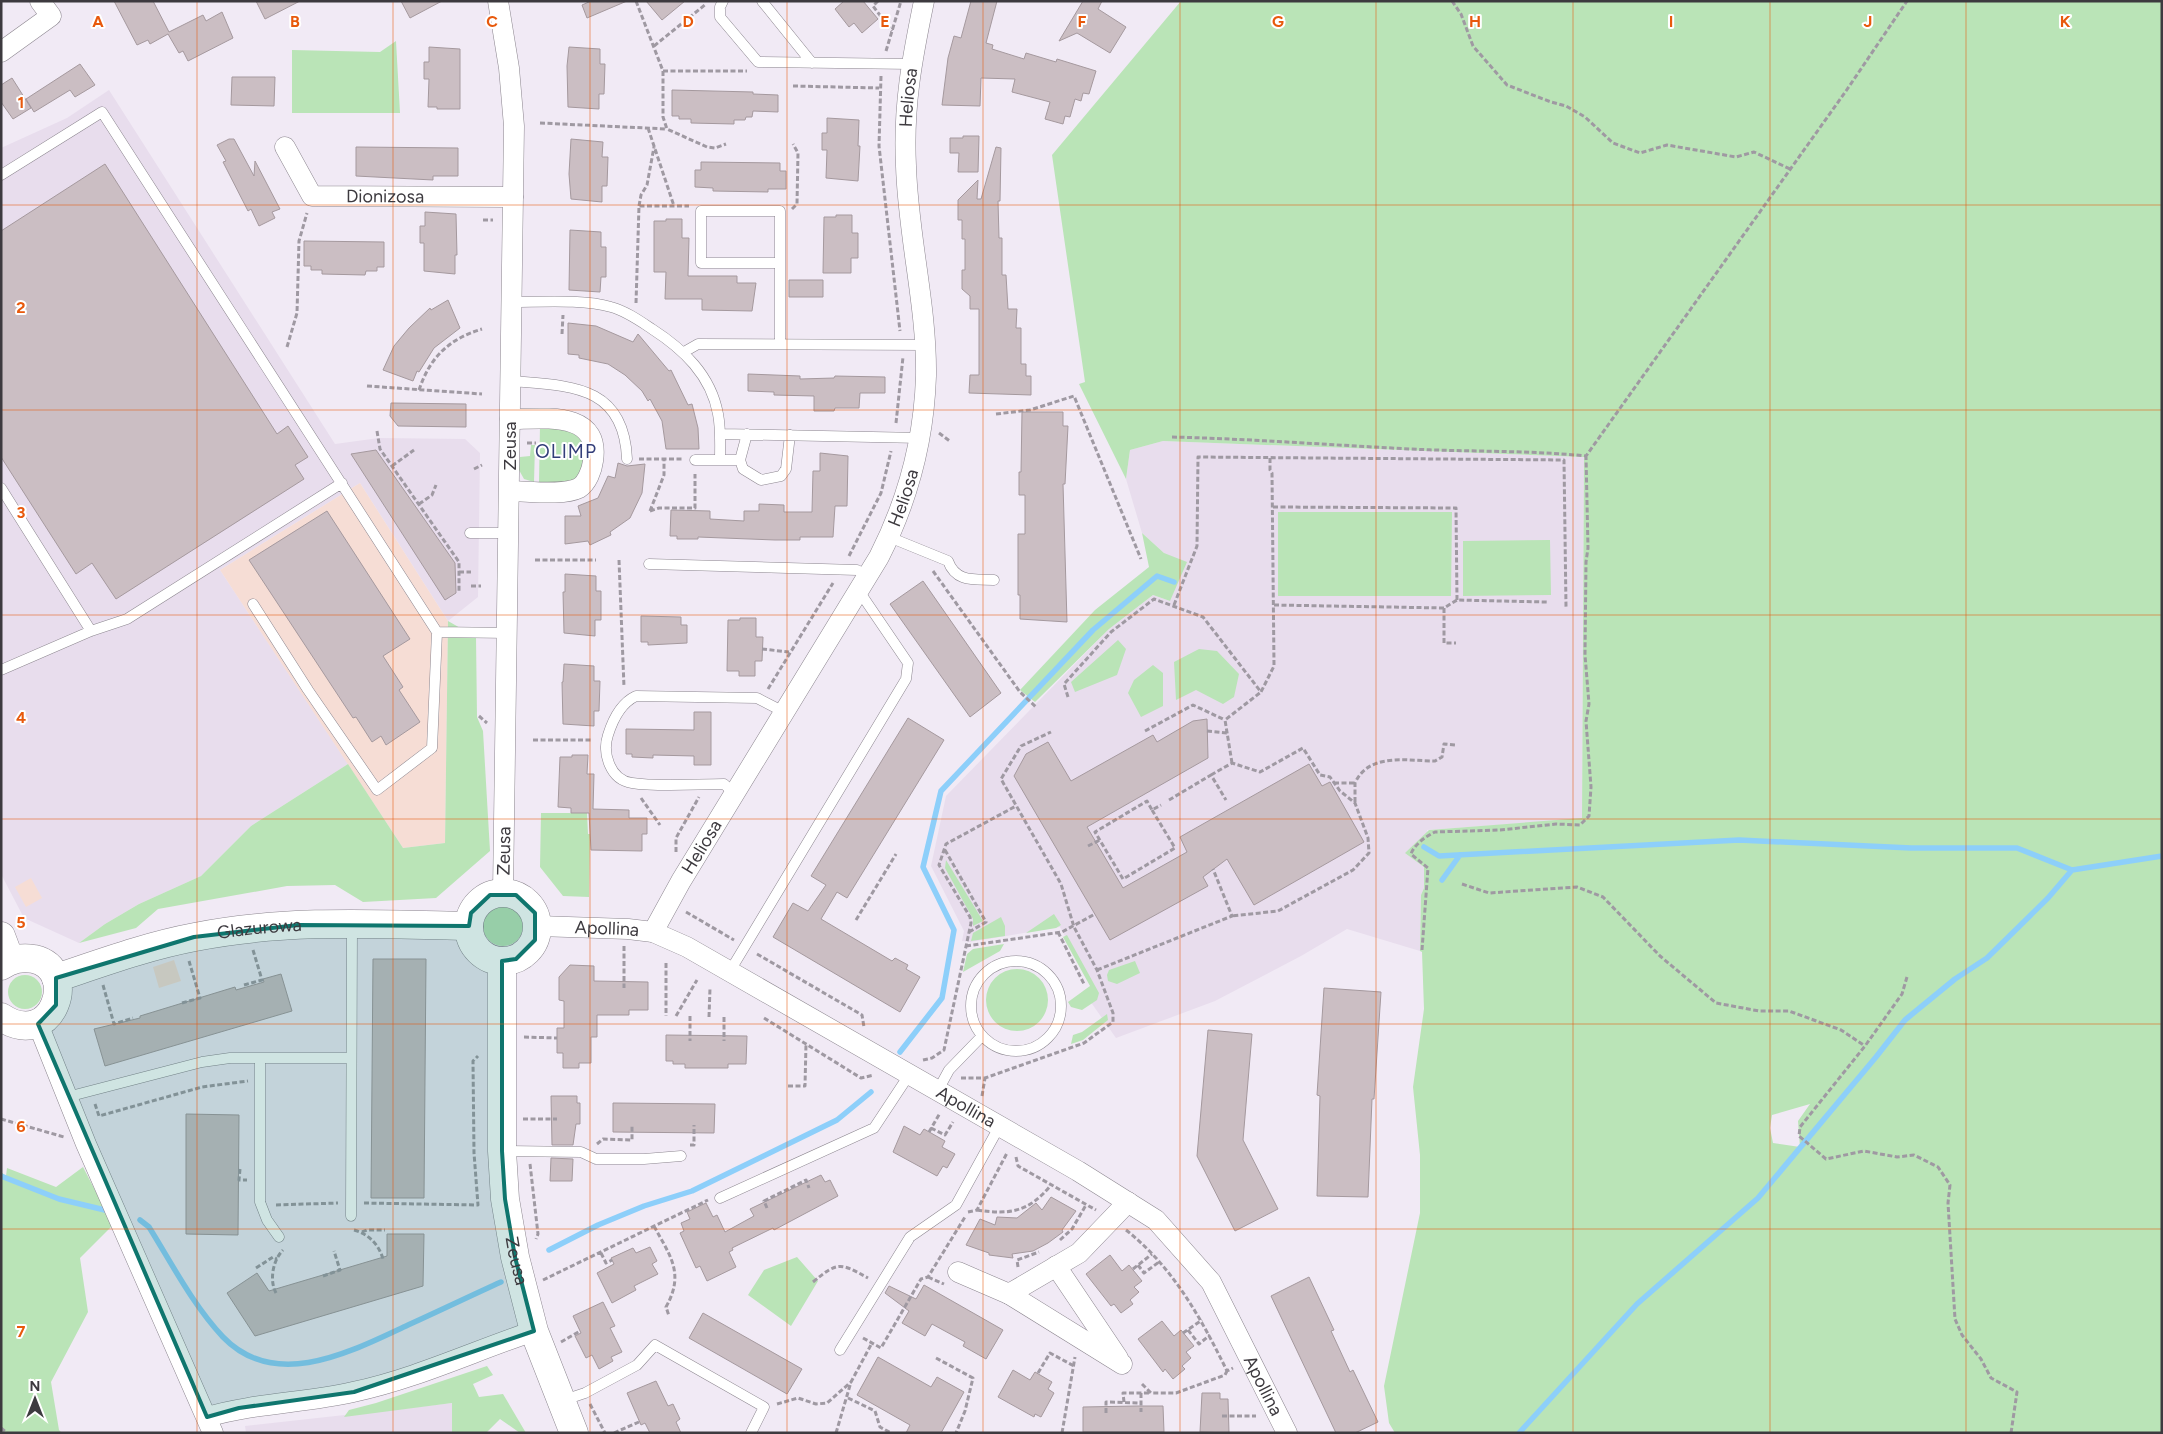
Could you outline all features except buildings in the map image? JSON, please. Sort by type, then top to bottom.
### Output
[{"type":"street","points":[[1,52],[51,16],[40,1]]},
{"type":"street","name":"Zeusa","points":[[498,1],[513,94],[510,533],[503,892]]},
{"type":"street","name":"Heliosa","points":[[653,932],[668,902],[864,583],[889,537],[929,435],[925,344],[906,167],[905,104],[910,64],[924,1]]},
{"type":"street","points":[[284,147],[312,196]]},
{"type":"street","name":"Dionizosa","points":[[312,196],[513,197]]},
{"type":"street","points":[[510,419],[556,419],[580,424],[590,434],[594,446],[590,473],[586,482],[579,488],[566,492],[510,491]]},
{"type":"street","points":[[503,892],[516,895],[528,902],[535,913],[538,926],[535,940],[527,951],[516,959],[502,961],[489,958],[478,951],[471,939],[469,926],[471,913],[479,902],[490,895],[503,892]]},
{"type":"street","name":"Glazurowa","points":[[56,978],[146,948],[237,930],[298,925],[352,924],[469,926]]},
{"type":"street","name":"Apollina","points":[[538,926],[628,929],[653,932],[687,947],[909,1073],[940,1100],[1128,1202],[1156,1220],[1211,1282],[1287,1433]]},
{"type":"street","points":[[1,1017],[11,1024],[24,1026],[38,1024],[49,1016],[56,1005],[59,992],[56,978],[48,967],[37,960],[4,954]]},
{"type":"street","name":"Zeusa","points":[[502,961],[502,1151],[505,1199],[512,1238],[544,1339],[560,1402],[574,1433]]},
{"type":"street","points":[[38,1024],[86,1144],[210,1425],[239,1408],[354,1392],[544,1339]]},
{"type":"street","points":[[1009,1294],[1079,1253],[1128,1202]]},
{"type":"street","points":[[958,1272],[1009,1294],[1122,1364],[1056,1266]]},
{"type":"lane","points":[[723,1],[720,7],[720,17],[758,62],[910,64]]},
{"type":"lane","points":[[762,1],[812,63]]},
{"type":"lane","points":[[1,175],[102,112],[437,632],[432,748],[377,790],[308,690],[253,604]]},
{"type":"lane","points":[[780,263],[701,263],[701,211],[780,211],[780,263],[780,344]]},
{"type":"lane","points":[[512,302],[564,302],[610,306],[635,318],[684,352],[700,371],[718,413],[720,460]]},
{"type":"lane","points":[[684,352],[698,344],[925,344]]},
{"type":"lane","points":[[511,381],[571,386],[588,392],[604,402],[615,416],[626,440],[627,459]]},
{"type":"lane","points":[[720,434],[929,435]]},
{"type":"lane","points":[[747,434],[740,460],[743,470],[761,480],[781,476],[786,469],[790,435]]},
{"type":"lane","points":[[695,460],[740,460]]},
{"type":"lane","points":[[1,670],[91,631],[127,619],[342,483]]},
{"type":"lane","points":[[1,488],[91,631]]},
{"type":"lane","points":[[470,533],[510,533]]},
{"type":"lane","points":[[889,537],[948,561],[952,571],[963,579],[994,580]]},
{"type":"lane","points":[[649,564],[857,570],[908,663],[906,679],[730,971]]},
{"type":"lane","points":[[437,632],[508,633]]},
{"type":"lane","points":[[734,793],[724,784],[630,783],[616,774],[607,762],[606,740],[612,723],[627,700],[636,696],[757,698],[784,712]]},
{"type":"lane","points":[[351,1216],[352,924]]},
{"type":"lane","points":[[1015,960],[1037,964],[1054,979],[1062,999],[1060,1021],[1047,1041],[1025,1052],[1001,1050],[981,1037],[970,1015],[973,988],[990,968],[1015,960]]},
{"type":"lane","points":[[940,1100],[949,1070],[981,1037]]},
{"type":"lane","points":[[67,1097],[202,1062],[260,1058],[351,1058]]},
{"type":"lane","points":[[260,1058],[260,1202],[267,1220],[279,1237]]},
{"type":"lane","points":[[720,1198],[874,1128],[909,1073]]},
{"type":"lane","points":[[840,1350],[910,1237],[956,1205],[997,1132]]},
{"type":"lane","points":[[502,1151],[581,1152],[596,1159],[644,1159],[681,1156]]},
{"type":"lane","points":[[560,1402],[584,1393],[637,1365],[655,1345],[764,1407],[751,1433]]},
{"type":"path","points":[[636,1],[663,71],[663,117],[667,129]]},
{"type":"path","points":[[654,46],[709,1]]},
{"type":"path","points":[[878,1],[873,6],[892,31],[901,1]]},
{"type":"path","points":[[1452,1],[1461,14],[1473,46],[1507,86],[1566,106],[1585,117],[1613,143],[1640,153],[1667,145],[1736,157],[1754,152],[1790,169]]},
{"type":"path","points":[[1422,950],[1428,868],[1411,854],[1427,836],[1435,832],[1500,830],[1556,824],[1580,825],[1589,816],[1592,787],[1586,721],[1590,704],[1585,655],[1586,562],[1588,548],[1586,456],[1907,1]]},
{"type":"path","points":[[663,71],[752,71],[758,62]]},
{"type":"path","points":[[793,86],[879,88]]},
{"type":"path","points":[[540,123],[667,129],[707,147],[715,148],[726,144]]},
{"type":"path","points":[[648,128],[674,206]]},
{"type":"path","points":[[793,144],[798,153],[798,204]]},
{"type":"path","points":[[635,318],[639,206],[641,195],[647,185],[654,148]]},
{"type":"path","points":[[287,347],[297,313],[298,241],[312,196]]},
{"type":"path","points":[[639,206],[685,206]]},
{"type":"path","points":[[562,334],[564,302]]},
{"type":"path","points":[[420,390],[425,372],[435,356],[448,344],[464,334],[482,329]]},
{"type":"path","points":[[761,700],[842,569],[881,493],[894,436],[902,344]]},
{"type":"path","points":[[367,386],[482,394]]},
{"type":"path","points":[[996,414],[1030,410],[1074,396],[1141,559]]},
{"type":"path","points":[[377,431],[380,449],[459,562],[459,592]]},
{"type":"path","points":[[929,435],[951,442]]},
{"type":"path","points":[[1172,437],[1260,439],[1350,446],[1491,450],[1586,456]]},
{"type":"path","points":[[392,466],[414,450]]},
{"type":"path","points":[[1174,605],[1197,546],[1198,456],[1564,460],[1566,607]]},
{"type":"path","points":[[1225,720],[1261,692],[1274,666],[1273,507],[1270,457]]},
{"type":"path","points":[[664,459],[664,475],[650,511],[659,508],[695,508],[695,460]]},
{"type":"path","points":[[474,468],[482,465]]},
{"type":"path","points":[[419,504],[432,495],[436,485]]},
{"type":"path","points":[[1273,507],[1456,508],[1457,600]]},
{"type":"path","points":[[535,560],[596,560]]},
{"type":"path","points":[[619,560],[623,686],[627,700]]},
{"type":"path","points":[[932,569],[1020,692],[1037,708]]},
{"type":"path","points":[[459,572],[471,572]]},
{"type":"path","points":[[471,586],[481,586]]},
{"type":"path","points":[[1068,697],[1064,684],[1111,632],[1154,599],[1203,617],[1261,692]]},
{"type":"path","points":[[1274,605],[1444,608],[1457,600],[1547,602]]},
{"type":"path","points":[[1444,608],[1444,643],[1456,643]]},
{"type":"path","points":[[762,649],[789,652]]},
{"type":"path","points":[[1145,731],[1193,705],[1225,720]]},
{"type":"path","points":[[1225,720],[1232,763]]},
{"type":"path","points":[[1207,731],[1227,733]]},
{"type":"path","points":[[932,1058],[961,1078],[985,1078],[1084,1043],[1113,1022],[1113,1013],[1097,970],[1074,927],[1061,884],[1001,778],[1021,746],[1051,732]]},
{"type":"path","points":[[533,740],[606,740]]},
{"type":"path","points":[[1097,970],[1232,916],[1278,911],[1353,870],[1369,853],[1368,838],[1355,803],[1355,783],[1367,768],[1380,761],[1435,761],[1442,757],[1444,744],[1456,745]]},
{"type":"path","points":[[1169,800],[1232,763],[1260,772],[1303,748],[1320,775],[1330,777],[1340,791],[1355,803]]},
{"type":"path","points":[[1211,775],[1226,800]]},
{"type":"path","points":[[630,783],[660,825]]},
{"type":"path","points":[[1334,783],[1355,783]]},
{"type":"path","points":[[1147,801],[1152,810],[1175,848],[1123,879],[1095,832],[1147,801]]},
{"type":"path","points":[[1152,810],[1161,805]]},
{"type":"path","points":[[764,1018],[861,1078],[883,1074],[909,1073],[944,1050],[969,932],[970,917],[939,865],[946,844],[1016,806]]},
{"type":"path","points":[[1088,846],[1100,840]]},
{"type":"path","points":[[944,849],[986,922],[969,932]]},
{"type":"path","points":[[856,920],[896,854]]},
{"type":"path","points":[[1213,870],[1232,916]]},
{"type":"path","points":[[1462,884],[1489,893],[1577,887],[1603,897],[1660,956],[1716,1003],[1759,1011],[1789,1011],[1841,1030],[1865,1046]]},
{"type":"path","points":[[686,913],[862,1015],[865,1030]]},
{"type":"path","points":[[966,946],[1058,932],[1074,927],[1095,914]]},
{"type":"path","points":[[1058,932],[1084,984]]},
{"type":"path","points":[[624,943],[624,988]]},
{"type":"path","points":[[244,985],[262,980],[252,948]]},
{"type":"path","points":[[182,1003],[200,998],[189,960]]},
{"type":"path","points":[[666,963],[666,1016]]},
{"type":"path","points":[[1907,976],[1902,994],[1865,1046],[1800,1127],[1800,1136],[1826,1159],[1864,1152],[1897,1157],[1914,1155],[1938,1167],[1950,1185],[1948,1203],[1955,1319],[1962,1335],[1981,1359],[1990,1378],[2017,1392],[2011,1433]]},
{"type":"path","points":[[676,1016],[697,980]]},
{"type":"path","points":[[102,982],[114,1024],[134,1018]]},
{"type":"path","points":[[709,1017],[710,988]]},
{"type":"path","points":[[690,1016],[690,1041]]},
{"type":"path","points":[[724,1017],[724,1041]]},
{"type":"path","points":[[518,1037],[557,1038]]},
{"type":"path","points":[[788,1086],[805,1086],[806,1044]]},
{"type":"path","points":[[86,1107],[95,1103],[99,1116],[202,1087],[251,1081]]},
{"type":"path","points":[[929,1132],[932,1128],[940,1100]]},
{"type":"path","points":[[932,1128],[945,1136],[957,1115]]},
{"type":"path","points":[[1,1119],[86,1144]]},
{"type":"path","points":[[515,1119],[557,1119]]},
{"type":"path","points":[[681,1156],[681,1145],[694,1145],[694,1125]]},
{"type":"path","points":[[997,1132],[1013,1148],[1018,1166],[1111,1219],[1145,1245],[1187,1296],[1202,1320],[1227,1370]]},
{"type":"path","points":[[977,1210],[1011,1146]]},
{"type":"path","points":[[240,1169],[240,1180],[250,1180],[250,1189]]},
{"type":"path","points":[[767,1208],[764,1201],[806,1180],[809,1188]]},
{"type":"path","points":[[851,1332],[881,1348],[921,1279],[928,1277],[968,1212],[977,1210],[1013,1212],[1028,1207],[1051,1184]]},
{"type":"path","points":[[542,1281],[706,1200],[720,1198]]},
{"type":"path","points":[[467,1205],[476,1205]]},
{"type":"path","points":[[1056,1242],[1072,1229],[1086,1205]]},
{"type":"path","points":[[654,1226],[676,1267],[674,1292],[666,1307],[669,1316]]},
{"type":"path","points":[[351,1229],[362,1232],[374,1241],[383,1259]]},
{"type":"path","points":[[362,1232],[367,1230],[385,1230]]},
{"type":"path","points":[[276,1293],[272,1277],[277,1258],[286,1248]]},
{"type":"path","points":[[1017,1264],[1016,1260],[1046,1249]]},
{"type":"path","points":[[323,1276],[340,1270],[334,1251]]},
{"type":"path","points":[[601,1253],[606,1263],[612,1260]]},
{"type":"path","points":[[1133,1269],[1152,1254]]},
{"type":"path","points":[[256,1268],[273,1257],[277,1258]]},
{"type":"path","points":[[1138,1265],[1144,1273],[1159,1262]]},
{"type":"path","points":[[813,1282],[826,1270],[836,1265],[845,1265],[881,1285]]},
{"type":"path","points":[[1184,1333],[1202,1320]]},
{"type":"path","points":[[1188,1330],[1199,1344],[1210,1335]]},
{"type":"path","points":[[544,1339],[580,1331]]},
{"type":"path","points":[[1062,1433],[1079,1338]]},
{"type":"path","points":[[836,1433],[848,1398],[851,1382],[872,1343]]},
{"type":"path","points":[[1038,1373],[1050,1353],[1074,1366]]},
{"type":"path","points":[[936,1358],[973,1378],[965,1411],[956,1433]]},
{"type":"path","points":[[1124,1402],[1124,1393],[1176,1393],[1225,1375],[1227,1370],[1241,1364]]},
{"type":"path","points":[[764,1407],[798,1398],[816,1404],[827,1403],[851,1382]]},
{"type":"path","points":[[1142,1384],[1151,1393]]},
{"type":"path","points":[[1141,1393],[1141,1412]]},
{"type":"path","points":[[848,1398],[875,1411],[880,1427],[891,1433]]},
{"type":"path","points":[[1106,1413],[1106,1402],[1141,1403]]},
{"type":"path","points":[[590,1404],[604,1433]]},
{"type":"path","points":[[1222,1416],[1266,1416]]},
{"type":"path","points":[[614,1433],[639,1422]]},
{"type":"path","points":[[1,1428],[7,1433]]},
{"type":"highlighted area","points":[[490,895],[516,895],[535,913],[535,940],[516,959],[502,961],[502,1151],[505,1199],[515,1257],[534,1331],[354,1392],[239,1408],[207,1417],[38,1024],[56,1005],[56,978],[194,937],[298,925],[469,926],[471,913]]},
{"type":"shaded area","points":[[109,90],[335,444],[379,438],[465,439],[480,453],[478,597],[448,621],[360,483],[220,570],[348,764],[251,826],[201,876],[139,904],[105,924],[79,943],[24,918],[1,874],[1,148],[67,118]]},
{"type":"shaded area","points":[[1163,441],[1584,457],[1582,819],[1427,830],[1424,888],[1421,895],[1420,951],[1347,929],[1301,956],[1215,1001],[1116,1038],[1083,991],[1092,986],[1060,927],[970,942],[962,941],[964,931],[931,866],[946,796],[1109,629],[1153,595],[1170,601],[1164,553],[1142,533],[1126,479],[1130,450]]},
{"type":"shaded area","points":[[360,483],[448,621],[445,843],[403,848],[220,570]]},
{"type":"shaded area","points":[[31,878],[42,898],[26,907],[15,887]]},
{"type":"shaded area","points":[[174,960],[181,981],[159,988],[153,967]]},
{"type":"shaded area","points":[[453,1403],[452,1433],[246,1433],[245,1426]]},
{"type":"green space","points":[[1181,1],[2162,1],[2162,1433],[1395,1433],[1389,1423],[1384,1386],[1420,1213],[1420,1155],[1413,1087],[1424,1009],[1422,952],[1420,951],[1421,895],[1424,888],[1424,867],[1405,853],[1429,830],[1582,818],[1584,457],[1163,441],[1130,450],[1126,479],[1079,384],[1085,382],[1052,155]],"holes":[[[1810,1104],[1798,1121],[1800,1147],[1773,1143],[1770,1128],[1772,1115]]]},
{"type":"green space","points":[[396,41],[400,113],[292,113],[292,50],[380,52]]},
{"type":"green space","points":[[540,426],[579,430],[588,453],[579,478],[562,483],[539,482]]},
{"type":"green space","points":[[531,445],[535,445],[534,482],[524,479],[519,470],[520,457],[530,456]]},
{"type":"green space","points":[[1278,512],[1452,512],[1451,596],[1278,596]]},
{"type":"green space","points":[[1142,533],[1164,553],[1187,562],[1170,601],[1153,595],[1109,629],[1035,702],[1020,690],[1095,610],[1149,567]]},
{"type":"green space","points":[[1550,540],[1551,595],[1463,596],[1463,541]]},
{"type":"green space","points":[[448,621],[476,637],[477,717],[483,731],[490,851],[436,898],[363,902],[335,885],[287,886],[158,909],[136,928],[79,943],[105,924],[139,904],[201,876],[251,826],[348,764],[403,848],[445,843]]},
{"type":"green space","points":[[1118,640],[1126,649],[1117,675],[1075,692],[1071,682]]},
{"type":"green space","points":[[1199,649],[1217,651],[1239,674],[1234,697],[1223,704],[1196,690],[1176,700],[1174,662]]},
{"type":"green space","points":[[1153,665],[1163,673],[1163,706],[1141,717],[1128,693],[1134,680]]},
{"type":"green space","points":[[541,813],[587,813],[588,834],[590,834],[589,897],[563,896],[540,867]]},
{"type":"green space","points":[[946,860],[983,921],[973,926],[973,919],[945,868]]},
{"type":"green space","points":[[507,906],[514,909],[520,915],[523,926],[522,934],[514,943],[507,946],[499,946],[492,943],[484,934],[483,922],[486,915],[495,907]]},
{"type":"green space","points":[[1054,914],[1061,925],[1056,928],[1026,933]]},
{"type":"green space","points":[[1001,917],[1005,926],[1005,936],[971,941],[973,933]]},
{"type":"green space","points":[[1067,935],[1099,993],[1097,1000],[1082,1010],[1071,1007],[1068,1002],[1090,986],[1063,937]]},
{"type":"green space","points":[[1004,944],[1000,951],[963,972],[967,954],[973,949]]},
{"type":"green space","points":[[1135,961],[1140,973],[1117,984],[1108,981],[1107,975],[1109,970]]},
{"type":"green space","points":[[1011,969],[1023,969],[1039,978],[1046,988],[1048,1000],[1046,1012],[1039,1022],[1023,1031],[1011,1031],[1000,1026],[991,1017],[986,1006],[986,994],[991,983],[1000,974]]},
{"type":"green space","points":[[25,975],[32,976],[37,980],[41,985],[41,999],[37,1004],[32,1008],[25,1009],[18,1008],[13,1004],[9,999],[8,992],[9,985],[13,980],[18,976]]},
{"type":"green space","points":[[1107,1014],[1108,1020],[1083,1040],[1071,1044],[1073,1035],[1082,1032]]},
{"type":"green space","points":[[83,1167],[113,1225],[80,1258],[88,1312],[51,1382],[59,1430],[62,1433],[1,1433],[1,1172],[6,1176],[7,1168],[56,1187]]},
{"type":"green space","points":[[797,1257],[818,1281],[791,1326],[748,1295],[764,1270]]},
{"type":"green space","points":[[487,1366],[493,1375],[473,1384],[479,1397],[503,1394],[526,1433],[520,1433],[500,1419],[486,1433],[452,1433],[452,1403],[344,1417],[349,1410],[376,1403]]},
{"type":"waterway","points":[[900,1052],[942,998],[954,930],[923,867],[941,791],[1093,630],[1157,576],[1174,582]]},
{"type":"waterway","points":[[1424,847],[1439,856],[1739,840],[1911,848],[2017,848],[2072,870],[2162,856]]},
{"type":"waterway","points":[[1442,880],[1460,855]]},
{"type":"waterway","points":[[1519,1433],[1637,1304],[1758,1198],[1905,1020],[1955,979],[1987,958],[2048,898],[2072,870]]},
{"type":"waterway","points":[[549,1250],[598,1225],[644,1206],[692,1191],[837,1120],[871,1092]]},
{"type":"waterway","points":[[1,1176],[59,1199],[109,1211]]},
{"type":"waterway","points":[[140,1220],[149,1227],[192,1298],[212,1325],[223,1337],[244,1353],[266,1362],[290,1364],[339,1355],[363,1346],[501,1282]]},
{"type":"district","name":"OLIMP","points":[[566,451]]}]
